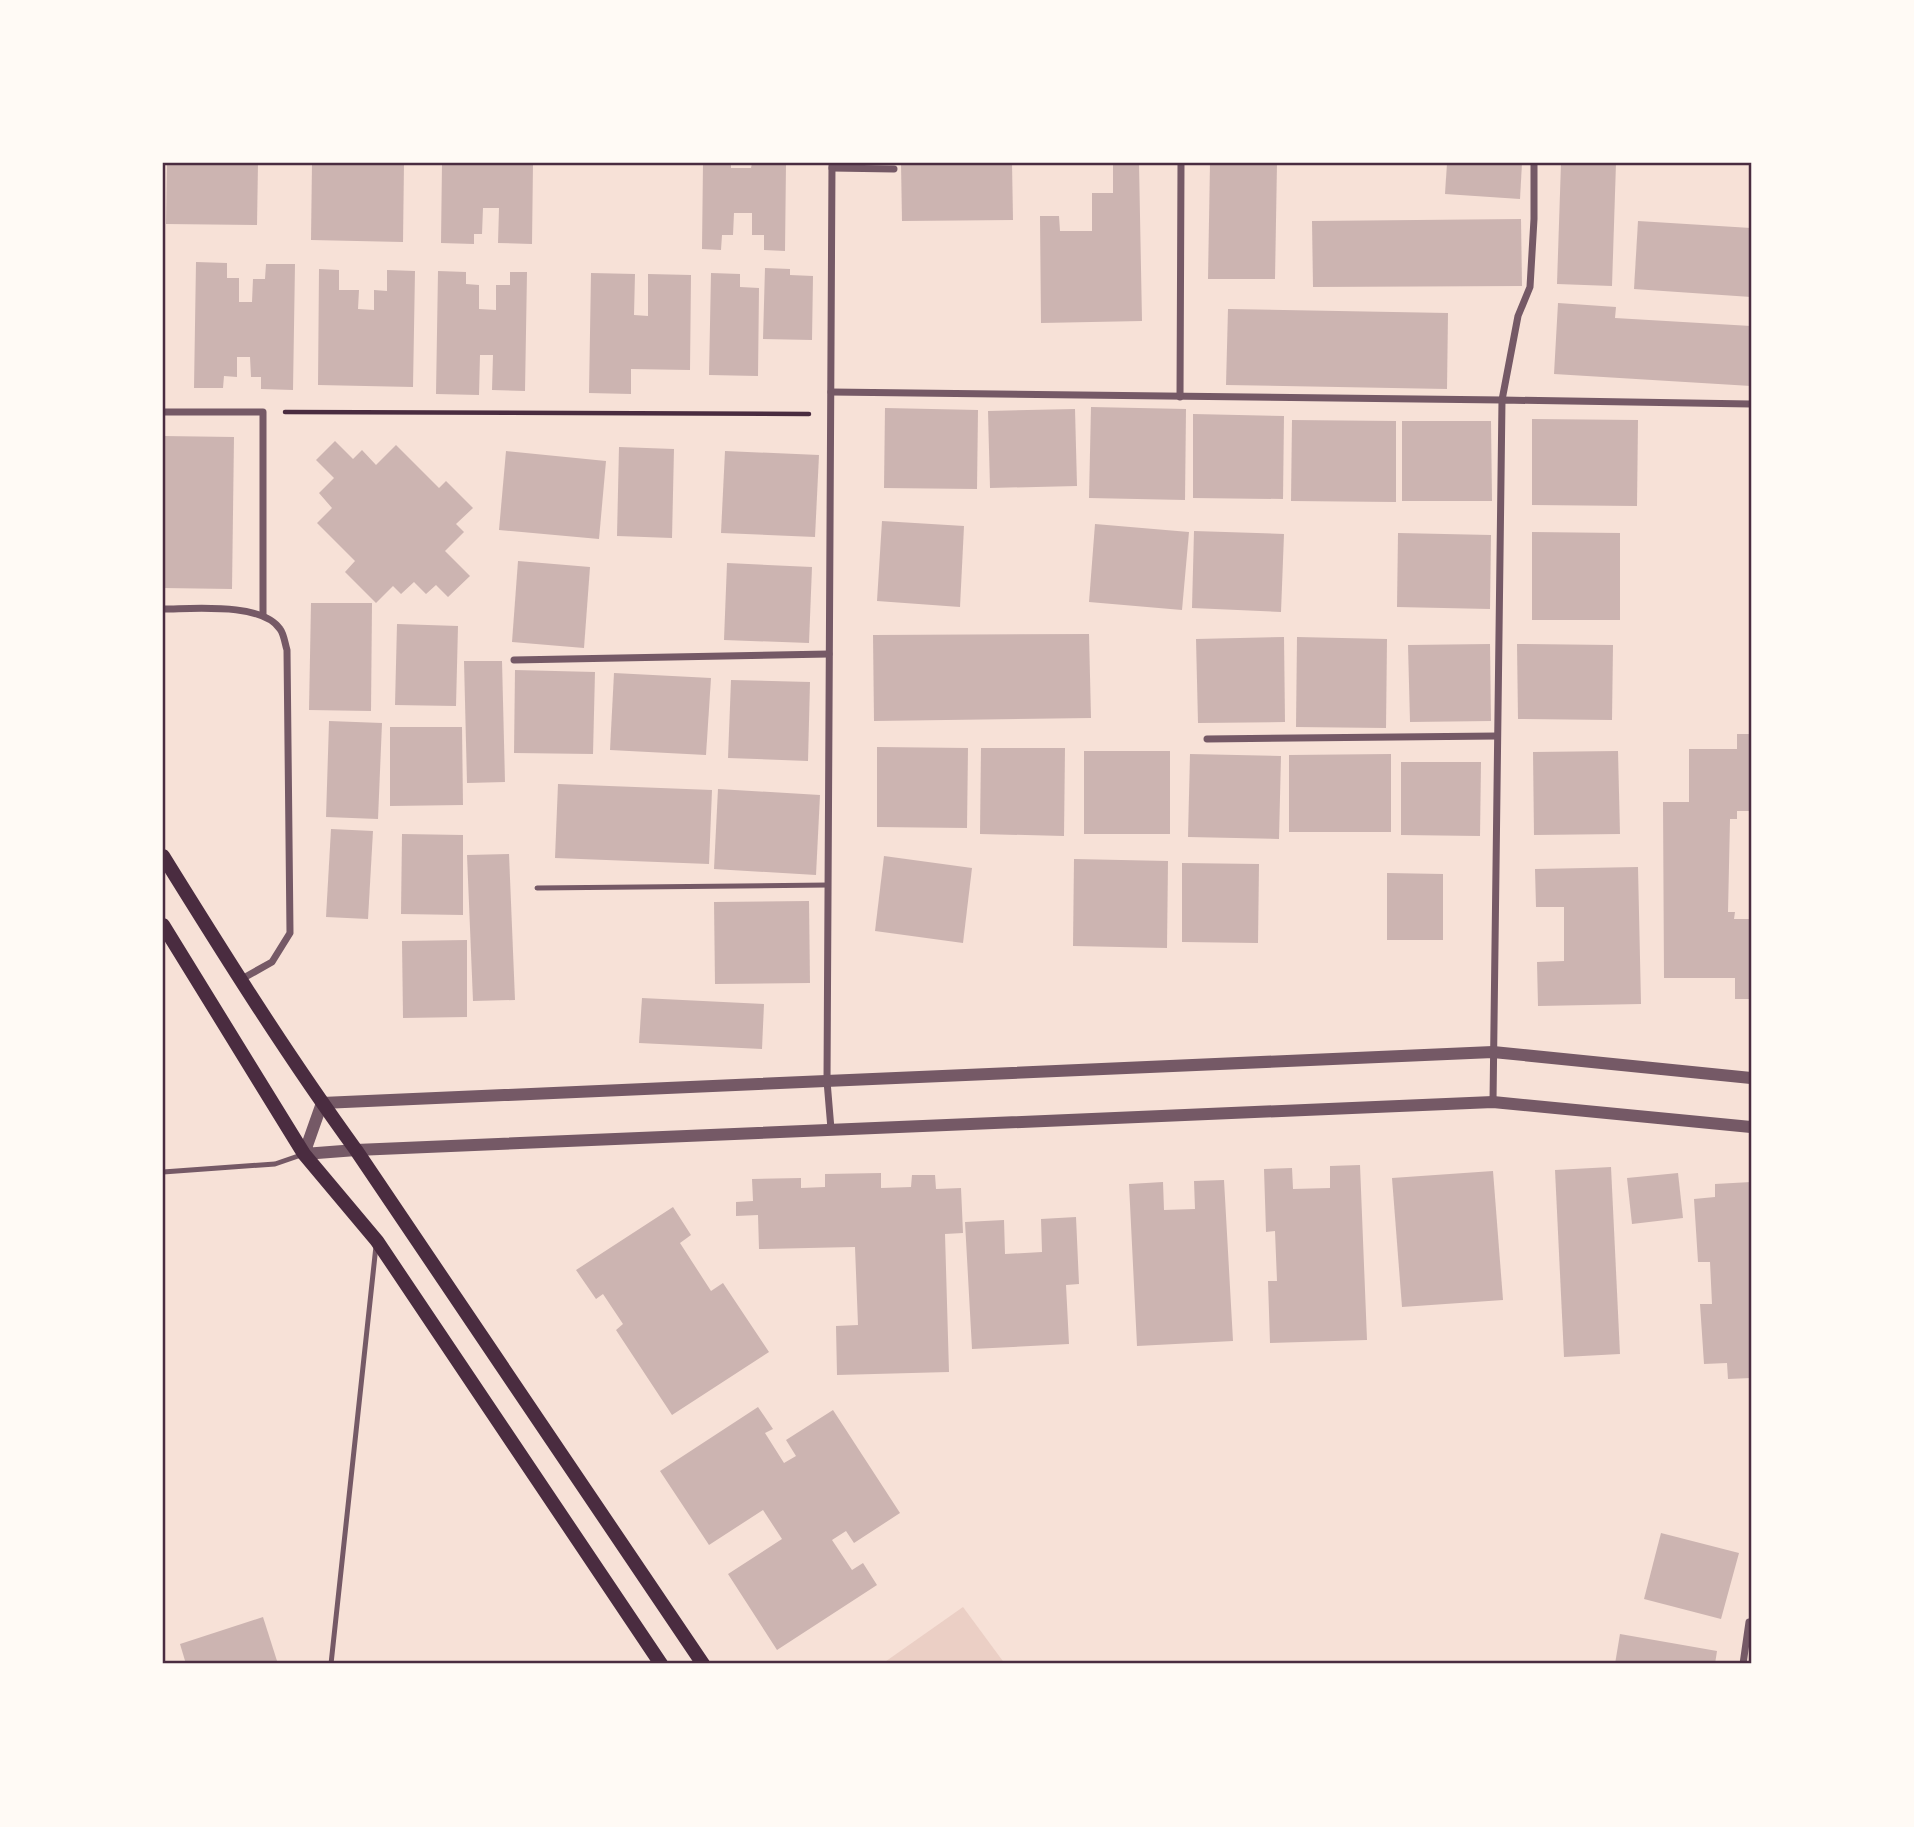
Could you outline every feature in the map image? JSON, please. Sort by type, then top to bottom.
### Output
[{"type":"main road","points":[[163,856],[322,1103],[703,1664]]},
{"type":"main road","points":[[163,925],[304,1154],[377,1241],[662,1664]]},
{"type":"street","points":[[1181,163],[1181,397]]},
{"type":"street","points":[[1493,1102],[1502,400],[1518,316],[1530,287],[1534,163]]},
{"type":"street","points":[[831,1129],[827,1081],[832,165],[894,169]]},
{"type":"street","points":[[831,392],[1751,404]]},
{"type":"street","points":[[163,412],[263,412],[262,615]]},
{"type":"street","points":[[163,609],[238,609],[262,615],[280,628],[287,650],[290,933],[272,962],[240,979]]},
{"type":"street","points":[[514,660],[829,654]]},
{"type":"street","points":[[1207,739],[1497,736]]},
{"type":"street","points":[[1751,1078],[1493,1052],[322,1103],[304,1154],[1493,1102],[1751,1127]]},
{"type":"street","points":[[1743,1664],[1750,1619]]},
{"type":"lane","points":[[537,888],[828,885]]},
{"type":"lane","points":[[163,1172],[275,1164],[304,1154]]},
{"type":"lane","points":[[331,1664],[377,1241]]},
{"type":"path","points":[[263,412],[831,414]]},
{"type":"shaded area","points":[[963,1607],[1005,1664],[882,1664]]},
{"type":"building","points":[[167,163],[258,163],[257,225],[166,224]]},
{"type":"building","points":[[312,163],[404,163],[403,242],[311,240]]},
{"type":"building","points":[[442,163],[533,163],[532,244],[498,243],[499,208],[483,208],[482,234],[474,234],[474,244],[441,243]]},
{"type":"building","points":[[703,163],[731,163],[731,168],[751,168],[752,163],[786,163],[785,251],[764,250],[764,235],[752,235],[752,213],[734,213],[733,235],[722,235],[721,250],[702,249]]},
{"type":"building","points":[[901,163],[1012,163],[1013,220],[902,221]]},
{"type":"building","points":[[1113,163],[1139,163],[1142,321],[1041,323],[1040,216],[1059,216],[1060,231],[1092,231],[1092,193],[1113,193]]},
{"type":"building","points":[[1210,163],[1277,163],[1275,279],[1208,279]]},
{"type":"building","points":[[1447,163],[1522,163],[1520,199],[1445,194]]},
{"type":"building","points":[[1561,163],[1616,163],[1612,286],[1557,284]]},
{"type":"building","points":[[1521,219],[1522,286],[1313,287],[1312,221]]},
{"type":"building","points":[[1638,221],[1751,228],[1751,297],[1634,289]]},
{"type":"building","points":[[196,262],[227,263],[227,278],[239,278],[239,302],[252,302],[253,279],[265,279],[266,264],[295,264],[293,390],[261,389],[261,377],[251,377],[250,357],[237,357],[237,377],[224,376],[223,388],[194,388]]},
{"type":"building","points":[[765,268],[790,269],[790,275],[813,276],[812,340],[763,339]]},
{"type":"building","points":[[319,269],[339,270],[339,290],[359,290],[358,309],[374,310],[374,290],[387,291],[387,270],[415,271],[413,387],[318,385]]},
{"type":"building","points":[[438,271],[466,272],[466,284],[479,285],[479,309],[496,310],[496,285],[510,285],[510,272],[527,272],[525,391],[492,390],[493,355],[480,355],[479,395],[436,394]]},
{"type":"building","points":[[591,273],[635,274],[634,315],[648,316],[648,274],[691,275],[690,370],[631,369],[631,394],[589,393]]},
{"type":"building","points":[[711,273],[740,274],[740,287],[759,288],[758,376],[709,375]]},
{"type":"building","points":[[1558,303],[1616,307],[1615,318],[1751,326],[1751,386],[1554,374]]},
{"type":"building","points":[[1228,309],[1448,313],[1447,389],[1226,385]]},
{"type":"building","points":[[1091,407],[1186,409],[1185,500],[1089,498]]},
{"type":"building","points":[[885,408],[978,410],[977,489],[884,488]]},
{"type":"building","points":[[1075,409],[1077,486],[990,488],[988,411]]},
{"type":"building","points":[[1193,414],[1284,416],[1283,499],[1193,498]]},
{"type":"building","points":[[1532,419],[1638,420],[1637,506],[1532,505]]},
{"type":"building","points":[[1292,420],[1396,421],[1396,502],[1291,501]]},
{"type":"building","points":[[1402,421],[1491,421],[1492,501],[1402,501]]},
{"type":"building","points":[[163,436],[234,437],[232,589],[163,588]]},
{"type":"building","points":[[335,441],[353,459],[362,450],[376,465],[396,445],[439,488],[446,481],[473,508],[456,524],[464,532],[445,551],[470,576],[448,597],[436,585],[426,594],[414,582],[401,594],[393,586],[376,603],[345,572],[355,561],[317,523],[332,508],[319,493],[334,478],[316,460]]},
{"type":"building","points":[[619,447],[674,449],[672,538],[617,536]]},
{"type":"building","points":[[506,451],[606,461],[599,539],[499,530]]},
{"type":"building","points":[[725,451],[819,455],[815,537],[721,533]]},
{"type":"building","points":[[882,521],[964,526],[960,607],[877,601]]},
{"type":"building","points":[[1095,524],[1189,532],[1182,610],[1089,602]]},
{"type":"building","points":[[1194,531],[1284,534],[1281,612],[1192,608]]},
{"type":"building","points":[[1532,532],[1620,533],[1620,620],[1532,620]]},
{"type":"building","points":[[1398,533],[1491,535],[1490,609],[1397,607]]},
{"type":"building","points":[[518,561],[590,567],[584,648],[512,642]]},
{"type":"building","points":[[727,563],[812,567],[809,643],[724,640]]},
{"type":"building","points":[[311,603],[372,603],[371,711],[309,710]]},
{"type":"building","points":[[397,624],[458,626],[456,706],[395,705]]},
{"type":"building","points":[[1089,634],[1091,718],[874,721],[873,635]]},
{"type":"building","points":[[1284,637],[1285,722],[1198,723],[1196,639]]},
{"type":"building","points":[[1297,637],[1387,639],[1386,728],[1296,727]]},
{"type":"building","points":[[1490,644],[1491,721],[1410,722],[1408,645]]},
{"type":"building","points":[[1517,644],[1613,645],[1612,720],[1518,719]]},
{"type":"building","points":[[464,661],[502,661],[505,782],[467,783]]},
{"type":"building","points":[[515,670],[595,672],[593,754],[514,753]]},
{"type":"building","points":[[614,673],[711,678],[706,755],[610,750]]},
{"type":"building","points":[[731,680],[810,682],[808,761],[728,758]]},
{"type":"building","points":[[329,721],[382,723],[378,819],[326,817]]},
{"type":"building","points":[[390,727],[462,727],[463,805],[390,806]]},
{"type":"building","points":[[1737,734],[1751,734],[1751,798],[1749,811],[1737,811],[1737,819],[1730,819],[1728,912],[1735,912],[1734,919],[1749,919],[1751,999],[1735,999],[1735,978],[1664,978],[1663,802],[1689,802],[1689,749],[1737,749]]},
{"type":"building","points":[[877,747],[968,748],[967,828],[877,827]]},
{"type":"building","points":[[981,748],[1065,748],[1064,836],[980,834]]},
{"type":"building","points":[[1084,751],[1170,751],[1170,834],[1084,834]]},
{"type":"building","points":[[1618,751],[1620,834],[1534,835],[1533,752]]},
{"type":"building","points":[[1190,754],[1281,756],[1279,839],[1188,837]]},
{"type":"building","points":[[1391,754],[1391,832],[1289,832],[1289,755]]},
{"type":"building","points":[[1401,762],[1481,762],[1480,836],[1401,835]]},
{"type":"building","points":[[558,784],[712,790],[709,864],[555,858]]},
{"type":"building","points":[[718,789],[820,795],[816,875],[714,869]]},
{"type":"building","points":[[331,829],[373,831],[368,919],[326,917]]},
{"type":"building","points":[[402,834],[463,835],[463,915],[401,914]]},
{"type":"building","points":[[509,854],[515,1000],[473,1001],[467,855]]},
{"type":"building","points":[[884,856],[972,868],[963,943],[875,931]]},
{"type":"building","points":[[1074,859],[1168,861],[1167,948],[1073,946]]},
{"type":"building","points":[[1182,863],[1259,864],[1258,943],[1182,942]]},
{"type":"building","points":[[1638,867],[1641,1004],[1538,1006],[1537,962],[1564,961],[1564,907],[1536,907],[1535,869]]},
{"type":"building","points":[[1387,873],[1443,874],[1443,940],[1387,940]]},
{"type":"building","points":[[809,901],[810,983],[715,984],[714,902]]},
{"type":"building","points":[[467,940],[467,1017],[403,1018],[402,941]]},
{"type":"building","points":[[642,998],[764,1004],[762,1049],[639,1043]]},
{"type":"building","points":[[1360,1165],[1367,1340],[1270,1343],[1268,1281],[1277,1281],[1275,1231],[1266,1232],[1264,1169],[1292,1168],[1293,1189],[1330,1188],[1330,1166]]},
{"type":"building","points":[[1611,1167],[1620,1354],[1564,1357],[1555,1170]]},
{"type":"building","points":[[1493,1171],[1503,1300],[1402,1307],[1392,1178]]},
{"type":"building","points":[[881,1173],[881,1188],[911,1187],[912,1175],[935,1175],[936,1189],[961,1188],[963,1233],[945,1234],[949,1372],[837,1375],[836,1326],[858,1325],[855,1247],[759,1249],[758,1215],[736,1216],[736,1202],[753,1201],[752,1179],[801,1178],[801,1188],[825,1187],[825,1174]]},
{"type":"building","points":[[1678,1173],[1683,1218],[1632,1224],[1627,1178]]},
{"type":"building","points":[[1224,1180],[1233,1341],[1137,1346],[1129,1184],[1163,1182],[1164,1210],[1195,1209],[1194,1181]]},
{"type":"building","points":[[1751,1182],[1751,1378],[1728,1379],[1727,1363],[1704,1364],[1700,1304],[1712,1304],[1710,1262],[1698,1262],[1694,1199],[1715,1197],[1715,1184]]},
{"type":"building","points":[[673,1207],[691,1235],[680,1243],[711,1291],[723,1283],[769,1352],[672,1415],[616,1330],[623,1324],[603,1294],[596,1299],[576,1270]]},
{"type":"building","points":[[1076,1217],[1079,1284],[1066,1285],[1069,1344],[972,1349],[965,1222],[1004,1220],[1005,1254],[1042,1252],[1041,1219]]},
{"type":"building","points":[[758,1407],[773,1429],[765,1433],[784,1463],[796,1456],[786,1440],[833,1410],[900,1513],[854,1543],[846,1531],[832,1540],[852,1570],[863,1563],[877,1585],[777,1650],[728,1574],[782,1539],[763,1510],[709,1545],[660,1471]]},
{"type":"building","points":[[1661,1533],[1739,1553],[1721,1619],[1644,1599]]},
{"type":"building","points":[[263,1617],[278,1664],[186,1664],[180,1644]]},
{"type":"building","points":[[1620,1634],[1717,1651],[1715,1664],[1615,1664]]}]
